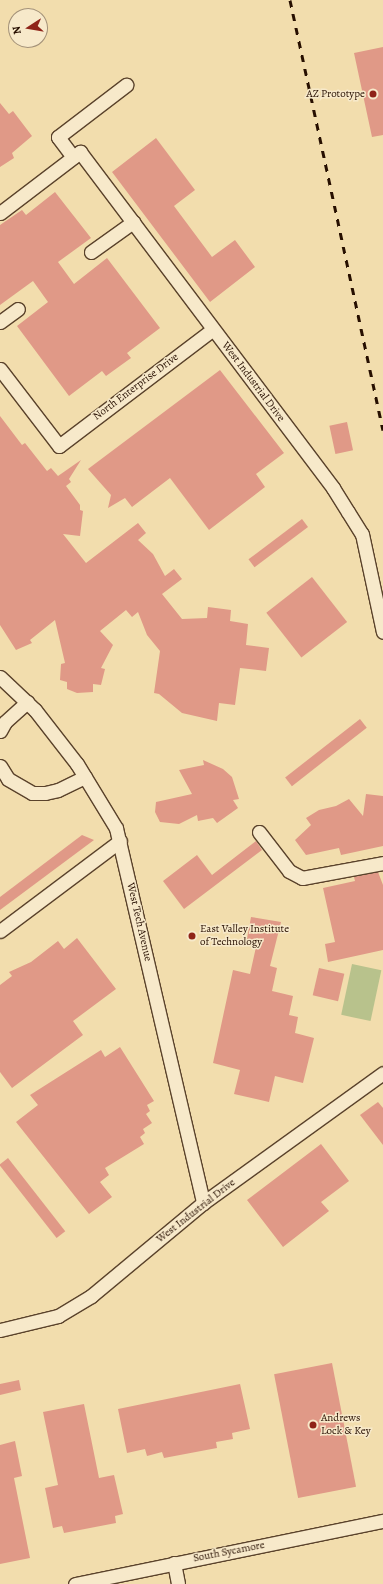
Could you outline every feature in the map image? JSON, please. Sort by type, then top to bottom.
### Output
[{"type":"street","name":"West Industrial Drive","points":[[126,85],[58,137],[76,155],[133,222],[333,488],[362,534],[383,632]]},
{"type":"street","points":[[0,213],[76,155]]},
{"type":"street","points":[[91,252],[133,222]]},
{"type":"street","points":[[0,322],[18,309]]},
{"type":"street","name":"North Enterprise Drive","points":[[0,369],[59,446],[213,329]]},
{"type":"street","name":"West Tech Avenue","points":[[0,677],[27,702],[85,777],[116,828],[203,1203]]},
{"type":"street","points":[[0,731],[5,722],[27,702]]},
{"type":"street","points":[[0,768],[8,779],[32,793],[45,794],[58,790],[85,777]]},
{"type":"street","points":[[259,832],[289,871],[302,878],[383,863]]},
{"type":"street","points":[[0,931],[120,841]]},
{"type":"street","name":"West Industrial Drive","points":[[0,1330],[58,1316],[91,1296],[203,1203],[383,1073]]},
{"type":"street","name":"South Sycamore","points":[[75,1584],[383,1521]]},
{"type":"street","points":[[174,1563],[178,1584]]},
{"type":"green space","points":[[352,964],[381,970],[371,1021],[341,1015]]},
{"type":"building","name":"AZ Prototype","points":[[383,47],[383,135],[372,137],[354,53]]},
{"type":"building","points":[[0,103],[9,114],[13,111],[32,136],[12,153],[14,158],[0,167]]},
{"type":"building","points":[[156,138],[195,190],[174,206],[212,257],[235,240],[255,267],[210,302],[112,172]]},
{"type":"building","points":[[55,192],[91,238],[58,262],[74,284],[107,258],[160,328],[127,353],[131,358],[106,376],[102,371],[69,396],[17,326],[48,302],[33,281],[0,305],[0,225],[22,210],[26,215]]},
{"type":"building","points":[[220,370],[284,453],[256,474],[265,487],[209,530],[170,478],[132,507],[125,498],[108,508],[111,495],[88,469]]},
{"type":"building","points":[[0,416],[22,445],[25,443],[47,471],[51,468],[58,476],[81,460],[69,479],[71,482],[66,486],[80,505],[80,510],[83,511],[80,536],[63,534],[86,563],[138,523],[146,533],[138,540],[153,554],[165,576],[174,569],[182,579],[162,594],[182,619],[207,618],[208,607],[231,610],[230,621],[248,624],[246,645],[269,648],[266,671],[240,668],[235,705],[219,703],[217,721],[182,713],[159,694],[154,693],[160,651],[147,635],[138,612],[132,617],[126,610],[100,631],[113,645],[101,668],[105,669],[101,685],[93,684],[93,692],[77,693],[67,689],[67,682],[60,680],[61,664],[65,663],[55,620],[30,640],[32,643],[16,650],[0,625]]},
{"type":"building","points":[[347,422],[353,450],[335,454],[329,426]]},
{"type":"building","points":[[302,519],[308,527],[255,567],[248,559]]},
{"type":"building","points":[[312,577],[347,622],[301,658],[266,613]]},
{"type":"building","points":[[360,719],[367,728],[292,786],[285,777]]},
{"type":"building","points":[[203,760],[223,769],[232,777],[239,799],[233,800],[238,808],[217,823],[213,818],[198,821],[197,815],[179,824],[160,822],[155,812],[156,802],[192,794],[179,770],[204,765]]},
{"type":"building","points":[[366,794],[383,796],[383,846],[341,855],[339,848],[306,855],[295,840],[311,825],[306,818],[319,810],[336,806],[349,799],[363,816]]},
{"type":"building","points":[[82,835],[94,840],[0,910],[0,897]]},
{"type":"building","points":[[256,841],[262,850],[184,909],[163,881],[197,855],[212,875]]},
{"type":"building","points":[[378,872],[383,885],[383,950],[328,962],[325,944],[335,942],[323,888],[355,881],[354,877]]},
{"type":"building","points":[[251,917],[281,922],[270,966],[277,968],[272,991],[293,996],[289,1015],[298,1017],[295,1033],[314,1038],[303,1083],[275,1076],[269,1102],[234,1094],[240,1070],[213,1063],[233,970],[250,974],[256,947],[246,944]]},
{"type":"building","points":[[77,938],[116,989],[73,1021],[83,1035],[12,1088],[0,1072],[0,985],[12,976],[9,972],[31,962],[58,941],[64,949]]},
{"type":"building","points":[[319,968],[344,974],[338,1001],[313,995]]},
{"type":"building","points":[[120,1047],[154,1101],[147,1105],[150,1111],[146,1114],[152,1123],[143,1129],[145,1133],[140,1137],[144,1144],[105,1168],[109,1175],[100,1182],[112,1197],[89,1214],[16,1122],[38,1105],[30,1095],[101,1050],[105,1057]]},
{"type":"building","points":[[378,1102],[383,1108],[383,1145],[360,1115]]},
{"type":"building","points":[[321,1144],[349,1181],[321,1202],[329,1211],[283,1247],[247,1200]]},
{"type":"building","points":[[8,1158],[65,1231],[57,1238],[0,1166]]},
{"type":"building","points":[[332,1363],[356,1487],[298,1498],[274,1374]]},
{"type":"building","points":[[19,1380],[21,1390],[0,1395],[0,1384]]},
{"type":"building","points":[[240,1384],[250,1429],[232,1433],[233,1439],[216,1442],[217,1448],[164,1458],[162,1452],[147,1456],[145,1449],[127,1453],[118,1409]]},
{"type":"building","points":[[84,1404],[99,1478],[114,1475],[123,1514],[115,1516],[116,1523],[64,1533],[62,1526],[53,1528],[45,1488],[58,1485],[43,1412]]},
{"type":"building","points":[[15,1441],[22,1476],[14,1478],[30,1558],[0,1564],[0,1445]]},
{"type":"railway","points":[[290,0],[383,430]]},
{"type":"place","name":"AZ Prototype","points":[[373,94]]},
{"type":"place","name":"East Valley Institute of Technology","points":[[192,936]]},
{"type":"place","name":"Andrews Lock & Key","points":[[313,1425]]}]
